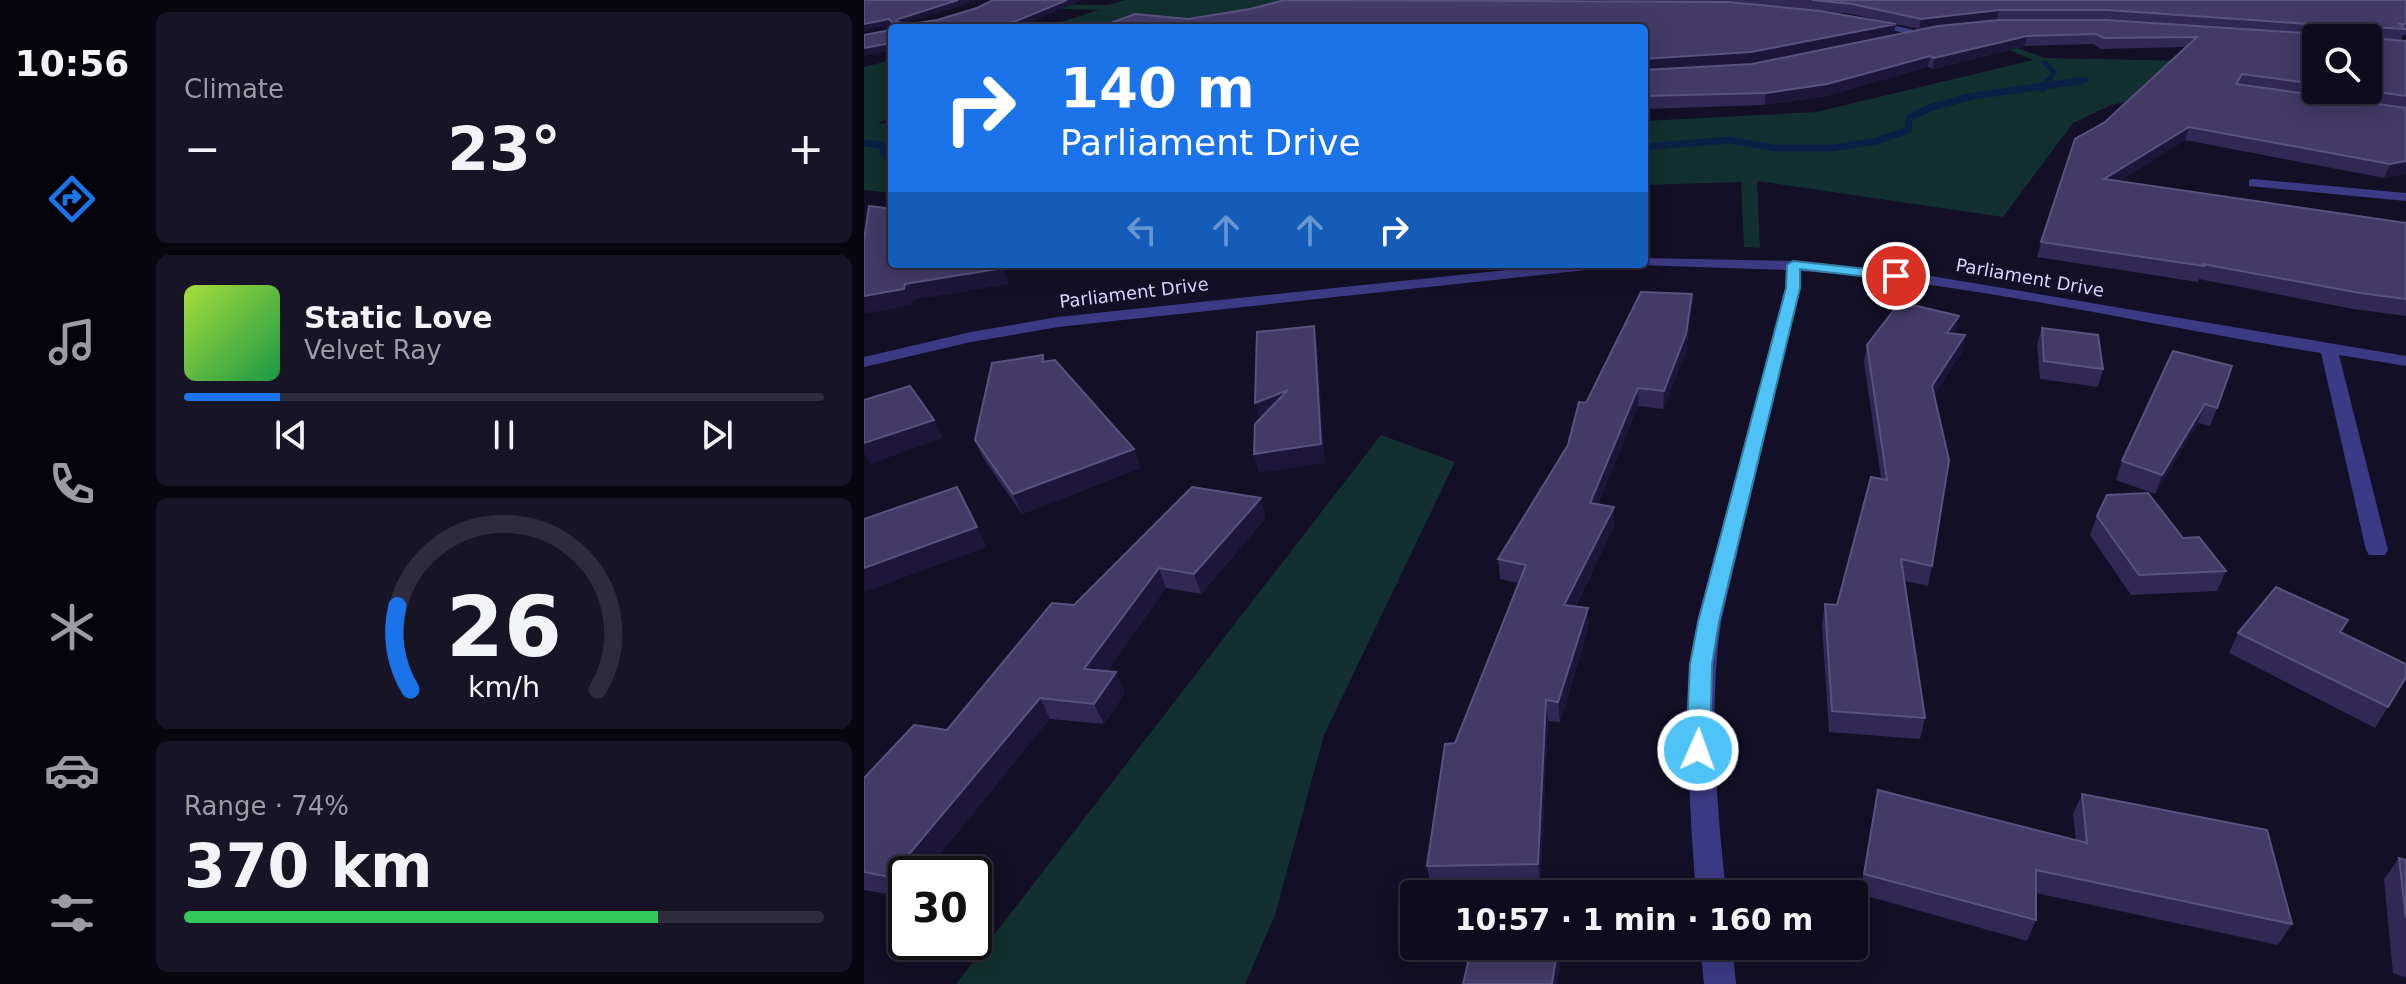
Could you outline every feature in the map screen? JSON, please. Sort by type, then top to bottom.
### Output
[{"type":"street","points":[[1445,4],[1485,1],[1575,3]]},
{"type":"street","points":[[1859,19],[1923,33],[1889,41]]},
{"type":"street","points":[[2253,183],[2406,197]]},
{"type":"street","name":"Parliament Drive","points":[[1648,262],[1793,265],[1926,280],[2406,361]]},
{"type":"street","points":[[1710,880],[1698,750],[1701,664],[1793,288],[1793,265]]},
{"type":"street","name":"Parliament Drive","points":[[864,362],[971,337],[1058,322],[1566,268]]},
{"type":"street","points":[[2329,350],[2377,550]]},
{"type":"street","points":[[1717,960],[1720,984]]},
{"type":"green space","points":[[1125,0],[1307,0],[1199,24],[1054,24],[1099,10],[1000,7],[1009,3],[1107,5]]},
{"type":"green space","points":[[1976,32],[2044,58],[2192,61],[2199,87],[2111,105],[2073,123],[2003,217],[1757,181],[1760,248],[1744,247],[1741,182],[1648,185],[1648,121],[1816,112],[2033,60],[1968,33]]},
{"type":"green space","points":[[888,61],[888,119],[878,123],[888,124],[888,193],[864,190],[864,67]]},
{"type":"green space","points":[[1381,435],[1455,462],[1324,735],[1275,915],[1245,984],[956,984],[975,960],[992,960],[992,937]]},
{"type":"building","points":[[864,0],[958,0],[896,22],[911,24],[892,24],[889,19],[864,24]]},
{"type":"building","points":[[993,0],[1067,0],[1016,21],[999,24],[911,24],[937,20]]},
{"type":"building","points":[[1285,0],[1728,2],[1820,11],[1896,24],[1751,52],[1648,59],[1648,24],[1108,24],[1135,14],[1188,19]]},
{"type":"building","points":[[1812,0],[2406,0],[2406,24],[2400,24],[2405,29],[2382,28],[2382,24],[2310,24],[2107,10],[1999,10],[1921,19],[1852,4]]},
{"type":"building","points":[[1999,20],[2106,20],[2302,33],[2302,82],[2242,74],[2236,84],[2302,93],[2302,104],[2378,104],[2406,108],[2406,161],[2390,164],[2189,127],[2104,179],[2406,223],[2406,299],[2203,264],[2041,242],[2075,139],[2105,122],[2197,37],[2104,38],[2096,34],[2027,36],[1934,58],[1930,56],[1827,84],[1766,93],[1648,96],[1648,70],[1752,64],[1938,26]]},
{"type":"building","points":[[888,30],[888,44],[864,48],[864,35]]},
{"type":"building","points":[[2382,39],[2406,41],[2406,96],[2382,93]]},
{"type":"building","points":[[869,206],[888,208],[888,268],[1003,268],[905,284],[904,289],[864,296],[864,240]]},
{"type":"building","points":[[1641,292],[1692,294],[1686,334],[1664,391],[1638,388],[1590,503],[1614,507],[1564,605],[1588,608],[1558,702],[1546,700],[1538,864],[1427,866],[1445,744],[1455,743],[1526,565],[1498,559],[1568,445],[1579,402],[1586,403]]},
{"type":"building","points":[[1900,302],[1959,316],[1947,333],[1965,335],[1932,386],[1949,460],[1932,566],[1901,559],[1925,718],[1832,711],[1825,604],[1837,605],[1871,477],[1887,480],[1867,345]]},
{"type":"building","points":[[1314,326],[1321,444],[1254,454],[1255,424],[1288,390],[1255,403],[1257,332]]},
{"type":"building","points":[[2042,328],[2098,335],[2103,369],[2044,361]]},
{"type":"building","points":[[2173,351],[2232,366],[2217,408],[2205,404],[2162,475],[2122,461]]},
{"type":"building","points":[[1043,355],[1042,362],[1055,360],[1134,449],[1013,494],[975,440],[992,363]]},
{"type":"building","points":[[910,386],[934,420],[864,443],[864,400]]},
{"type":"building","points":[[957,487],[977,527],[864,568],[864,519]]},
{"type":"building","points":[[1192,487],[1261,498],[1194,574],[1159,568],[1084,669],[1116,672],[1094,704],[1040,698],[908,856],[888,856],[888,877],[864,872],[864,778],[914,725],[947,730],[1052,603],[1074,605]]},
{"type":"building","points":[[2148,493],[2183,538],[2199,537],[2226,571],[2139,575],[2097,516],[2107,495]]},
{"type":"building","points":[[2276,587],[2348,620],[2340,632],[2406,664],[2406,677],[2388,707],[2238,633]]},
{"type":"building","points":[[1878,790],[2087,843],[2082,794],[2267,830],[2292,924],[2036,870],[2036,920],[1864,874]]},
{"type":"building","points":[[2399,858],[2406,860],[2406,918]]},
{"type":"building","points":[[1469,960],[1556,960],[1552,984],[1463,984]]},
{"type":"waterway","points":[[2045,63],[2054,72],[2047,83]]},
{"type":"waterway","points":[[2069,83],[2086,80]]},
{"type":"waterway","points":[[2045,86],[2048,81]]},
{"type":"waterway","points":[[2045,86],[2079,81]]},
{"type":"waterway","points":[[1648,147],[1729,140],[1775,148],[1833,148],[1877,141],[1908,130],[1909,118],[1929,108],[1973,96],[2045,86]]},
{"type":"waterway","points":[[864,143],[881,145],[888,157]]},
{"type":"route","points":[[1698,750],[1701,664],[1709,622],[1793,288],[1793,265],[1896,276]]}]
